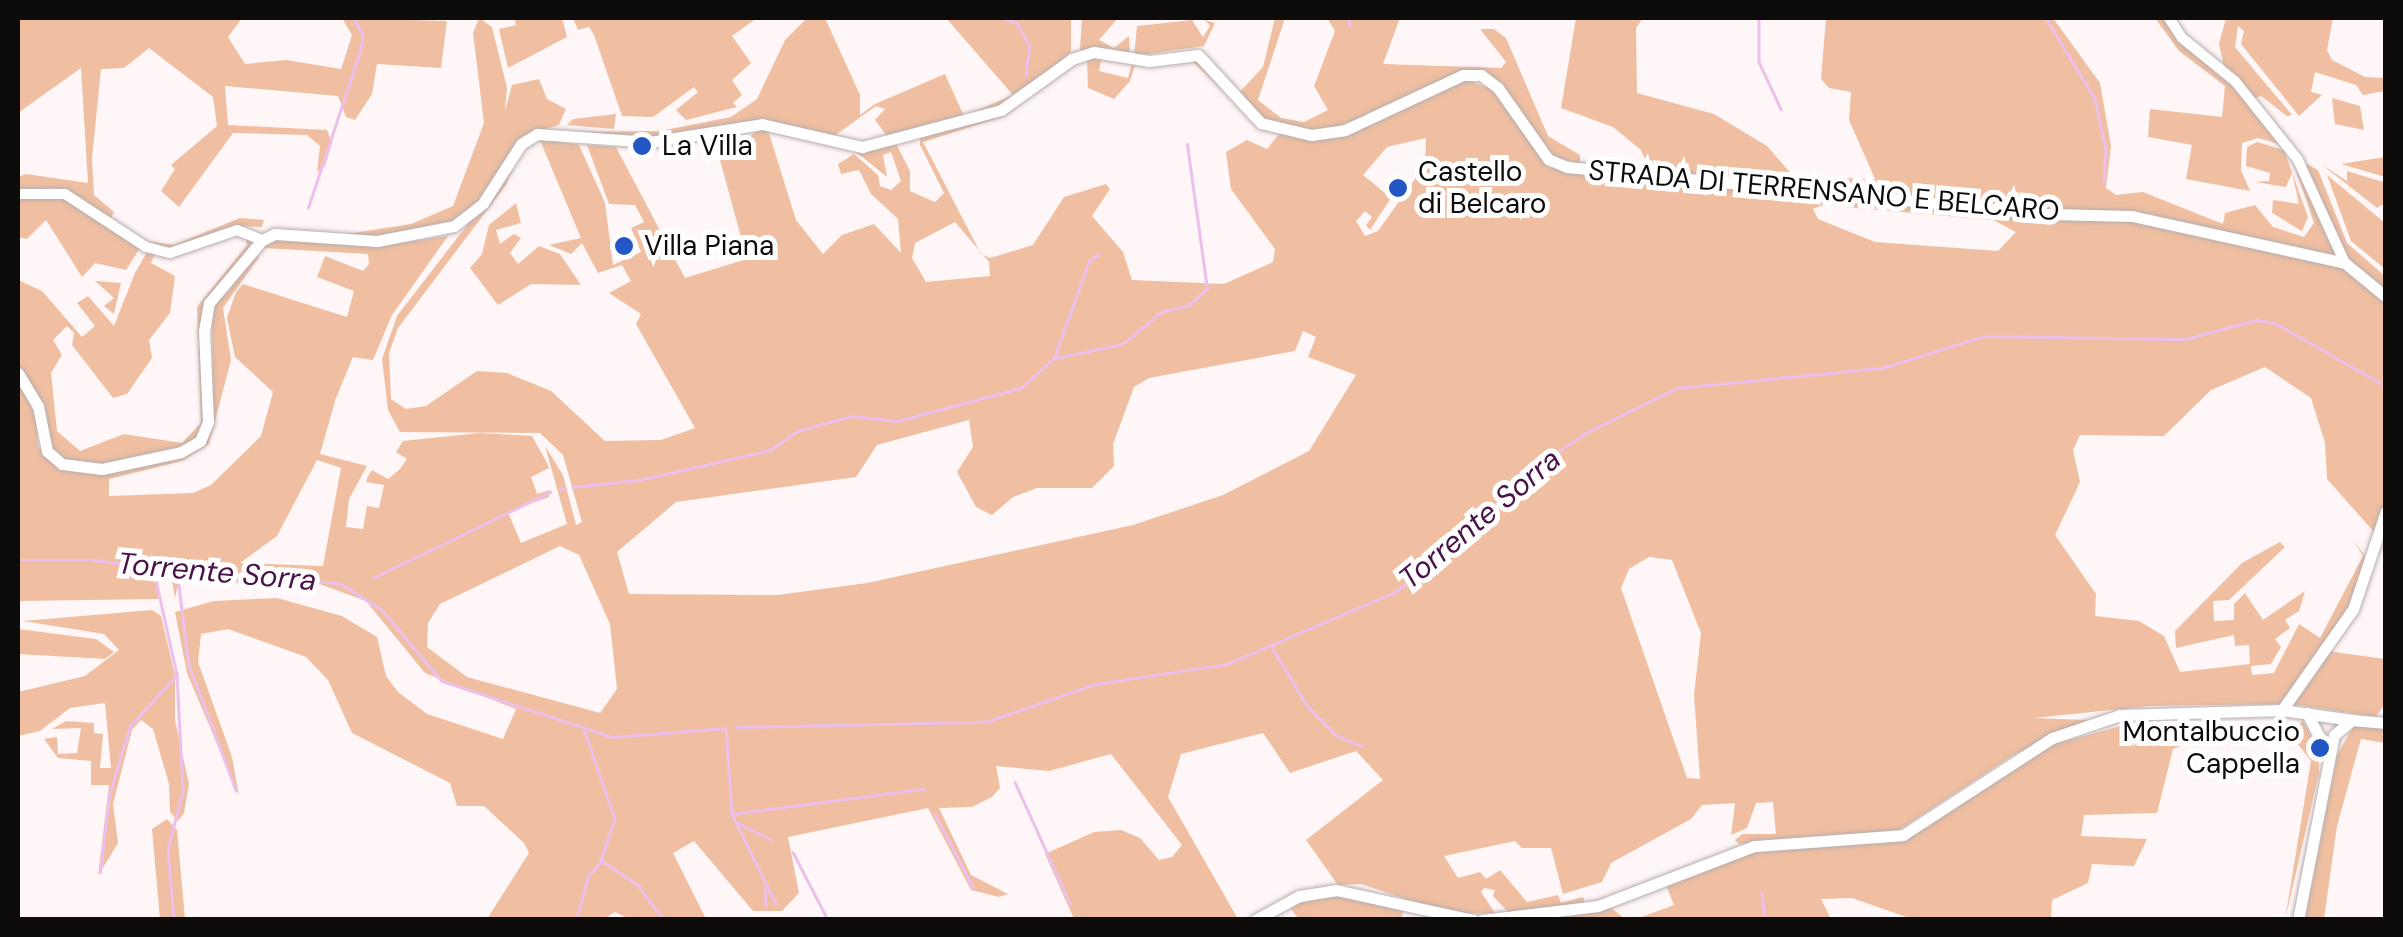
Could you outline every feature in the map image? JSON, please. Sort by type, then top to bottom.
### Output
[{"type":"street","points":[[2169,18],[2182,38],[2235,81],[2298,160],[2345,263]]},
{"type":"street","name":"STRADA DI TERRENSANO E BELCARO","points":[[262,240],[275,234],[377,241],[454,226],[483,204],[521,144],[538,134],[650,142],[762,124],[862,146],[1001,110],[1077,57],[1105,52],[1149,60],[1183,52],[1198,55],[1254,116],[1282,130],[1336,132],[1463,75],[1480,76],[1498,88],[1548,159],[1567,167],[2050,214],[2132,216],[2345,263],[2386,297]]},
{"type":"street","points":[[18,194],[64,194],[146,247],[170,254],[237,230],[262,240],[209,304],[204,331],[208,422],[190,448],[115,467],[62,464],[47,451],[38,406],[18,373]]},
{"type":"street","points":[[2282,710],[2353,609],[2386,511]]},
{"type":"street","points":[[1255,920],[1299,896],[1336,890],[1478,920],[1598,906],[1754,846],[1903,835],[2047,741],[2115,716],[2282,710],[2386,723]]},
{"type":"street","points":[[2308,713],[2328,754]]},
{"type":"street","points":[[2298,920],[2328,754],[2334,732],[2352,720]]},
{"type":"shaded area","points":[[18,18],[242,18],[228,37],[245,64],[286,60],[341,69],[352,35],[342,18],[447,21],[441,68],[377,64],[372,94],[355,120],[346,117],[338,96],[225,86],[228,125],[327,130],[332,143],[325,166],[317,172],[320,146],[307,135],[233,133],[179,207],[161,191],[175,169],[171,165],[217,126],[213,97],[149,48],[124,68],[101,69],[92,158],[94,195],[114,212],[111,218],[55,188],[18,190],[18,177],[26,174],[88,183],[81,68],[18,113]]},
{"type":"shaded area","points":[[479,18],[492,27],[507,88],[505,111],[512,85],[539,79],[547,99],[566,109],[559,125],[523,136],[480,201],[452,221],[378,236],[340,235],[411,224],[453,206],[484,123],[473,33]]},
{"type":"shaded area","points":[[514,18],[562,18],[567,37],[508,68],[499,29],[516,25]]},
{"type":"shaded area","points":[[573,18],[757,18],[732,36],[751,63],[732,80],[742,95],[733,103],[737,107],[686,120],[676,110],[698,92],[694,87],[653,117],[622,116],[594,35],[589,27],[578,30]]},
{"type":"shaded area","points":[[807,18],[825,18],[860,95],[860,115],[875,104],[945,74],[964,116],[1013,95],[946,18],[1071,18],[1071,52],[1039,79],[998,106],[970,116],[887,136],[875,120],[885,109],[876,106],[830,139],[763,119],[648,137],[559,132],[660,131],[731,117],[757,99],[785,40]]},
{"type":"shaded area","points":[[1082,18],[1118,18],[1099,40],[1114,48],[1129,36],[1130,55],[1080,50]]},
{"type":"shaded area","points":[[1275,18],[1285,18],[1258,100],[1281,118],[1304,122],[1328,110],[1314,86],[1335,31],[1327,18],[1400,18],[1383,64],[1501,68],[1506,62],[1480,29],[1494,29],[1506,38],[1548,136],[1580,155],[1580,164],[1549,155],[1481,73],[1322,132],[1272,125],[1237,95],[1263,67]]},
{"type":"shaded area","points":[[1576,18],[1643,18],[1636,28],[1637,93],[1714,114],[1767,146],[1794,177],[1875,179],[1849,120],[1851,92],[1829,88],[1821,79],[1826,18],[2053,18],[2100,83],[2111,146],[2106,188],[2116,195],[2143,192],[2223,224],[2225,213],[2255,205],[2273,227],[2304,237],[2314,223],[2296,170],[2307,164],[2318,170],[2347,243],[2385,276],[2385,503],[2374,532],[2327,479],[2325,443],[2311,398],[2265,367],[2211,390],[2164,436],[2080,435],[2073,450],[2080,482],[2055,535],[2096,594],[2095,616],[2139,621],[2164,636],[2180,672],[2250,664],[2249,645],[2235,646],[2234,635],[2176,648],[2175,631],[2242,563],[2280,542],[2285,547],[2229,600],[2213,601],[2214,621],[2234,620],[2234,604],[2245,593],[2263,620],[2305,591],[2299,611],[2285,620],[2290,628],[2275,639],[2281,647],[2271,664],[2251,666],[2252,675],[2274,673],[2299,624],[2320,638],[2363,556],[2353,540],[2366,557],[2351,608],[2281,704],[2149,706],[2034,718],[2087,720],[2013,755],[1899,830],[1739,844],[1735,840],[1742,834],[1776,834],[1773,802],[1756,803],[1747,828],[1731,835],[1735,803],[1702,805],[1691,819],[1611,863],[1602,882],[1563,894],[1551,848],[1522,848],[1515,841],[1444,856],[1458,878],[1480,872],[1486,879],[1500,870],[1527,902],[1558,895],[1561,903],[1583,897],[1585,903],[1508,912],[1493,896],[1495,890],[1484,888],[1481,892],[1495,913],[1451,914],[1361,884],[1338,885],[1306,840],[1383,780],[1356,751],[1290,773],[1263,733],[1181,754],[1168,797],[1238,919],[1074,919],[1045,854],[1094,832],[1121,830],[1140,838],[1159,860],[1172,857],[1182,845],[1111,754],[1049,771],[996,766],[1000,788],[992,797],[972,807],[939,808],[971,875],[1008,894],[999,897],[971,890],[928,808],[788,837],[799,893],[782,911],[753,911],[694,841],[673,853],[706,919],[629,919],[615,912],[604,919],[487,919],[529,853],[524,843],[484,806],[457,806],[450,783],[352,733],[328,680],[306,657],[228,629],[201,634],[198,662],[232,757],[239,796],[187,673],[175,612],[214,601],[277,598],[342,616],[377,637],[386,676],[398,692],[427,714],[503,739],[516,709],[425,673],[366,601],[314,582],[249,584],[180,575],[175,598],[171,575],[159,574],[158,599],[18,601],[18,379],[36,417],[38,446],[60,469],[100,474],[181,456],[206,440],[213,424],[212,306],[244,262],[260,256],[223,308],[231,360],[209,444],[182,461],[109,479],[109,496],[193,493],[211,485],[261,436],[273,392],[235,357],[227,318],[236,292],[243,284],[347,317],[354,291],[317,277],[325,256],[363,271],[369,264],[368,254],[262,248],[276,239],[380,246],[448,236],[392,315],[373,360],[353,357],[336,398],[320,454],[367,466],[349,499],[346,527],[363,529],[367,506],[379,508],[384,485],[366,482],[368,476],[372,470],[388,479],[400,469],[407,459],[396,452],[403,441],[480,433],[532,436],[549,468],[531,477],[537,494],[550,490],[549,497],[508,512],[521,543],[567,524],[545,446],[563,475],[576,525],[582,522],[563,455],[540,433],[400,432],[388,410],[382,359],[397,316],[515,163],[506,185],[398,328],[389,353],[391,399],[406,409],[426,406],[477,371],[507,373],[551,391],[605,441],[661,440],[695,428],[636,324],[641,314],[609,293],[631,281],[622,265],[598,273],[582,243],[571,254],[549,245],[581,238],[539,138],[579,145],[605,203],[613,265],[641,252],[631,228],[644,222],[635,205],[609,204],[587,145],[616,147],[685,278],[747,259],[714,138],[748,138],[759,129],[768,130],[796,220],[823,254],[842,235],[874,224],[901,253],[898,219],[871,194],[859,170],[841,174],[838,164],[854,154],[878,175],[880,186],[891,190],[901,181],[891,152],[883,155],[887,177],[856,152],[895,142],[910,171],[910,191],[935,202],[944,193],[920,145],[920,137],[1003,114],[1062,72],[1005,116],[923,142],[979,250],[955,222],[915,243],[912,258],[926,282],[990,276],[989,262],[983,255],[990,258],[1033,245],[1064,197],[1106,184],[1110,189],[1092,216],[1123,252],[1132,280],[1224,284],[1273,262],[1275,249],[1231,189],[1226,152],[1247,140],[1267,149],[1279,134],[1323,139],[1465,79],[1496,91],[1548,167],[1687,183],[1652,176],[1641,150],[1613,127],[1561,108]],"holes":[[[1426,138],[1425,165],[1378,231],[1365,236],[1356,221],[1365,211],[1372,217],[1366,225],[1370,230],[1391,198],[1363,175],[1387,147]],[[1823,205],[1993,220],[2016,232],[1998,251],[1875,242],[1818,219],[1813,209]],[[1303,331],[1316,337],[1308,357],[1356,375],[1309,451],[1223,495],[1133,525],[867,583],[778,595],[629,594],[617,552],[676,502],[856,477],[877,445],[969,420],[973,447],[957,472],[976,507],[992,515],[1013,497],[1037,488],[1092,488],[1114,466],[1113,444],[1134,387],[1149,378],[1295,351]],[[317,460],[341,468],[323,566],[240,563],[277,536]],[[560,546],[579,555],[610,624],[617,689],[600,713],[467,677],[427,647],[428,623],[440,604]],[[1649,557],[1672,560],[1701,633],[1694,695],[1700,779],[1687,778],[1621,588],[1629,569]]]},
{"type":"shaded area","points":[[2155,18],[2166,18],[2225,77],[2279,144],[2258,138],[2242,143],[2241,170],[2250,191],[2186,179],[2192,145],[2148,137],[2150,109],[2222,117],[2225,86],[2179,51]]},
{"type":"shaded area","points":[[2226,18],[2333,18],[2327,50],[2332,60],[2365,77],[2385,78],[2385,91],[2363,95],[2356,85],[2315,72],[2311,92],[2322,95],[2299,116],[2241,44],[2244,31],[2238,26],[2235,47],[2292,115],[2287,116],[2261,96],[2253,99],[2224,67],[2219,44]]},
{"type":"shaded area","points":[[1192,20],[1203,37],[1210,26],[1205,20],[1215,23],[1204,46],[1134,56],[1137,26]]},
{"type":"shaded area","points":[[1102,57],[1099,71],[1128,78],[1132,63],[1196,57],[1236,103],[1189,58],[1135,65],[1130,81],[1114,99],[1088,88],[1087,59]]},
{"type":"shaded area","points":[[2332,98],[2360,106],[2364,130],[2335,124]]},
{"type":"shaded area","points":[[616,114],[614,129],[567,125],[573,119]]},
{"type":"shaded area","points":[[2257,142],[2284,150],[2308,217],[2302,231],[2272,213],[2273,200],[2299,204],[2292,173],[2286,187],[2255,182],[2269,181],[2270,173],[2246,166],[2247,147]]},
{"type":"shaded area","points":[[2385,157],[2385,177],[2341,164]]},
{"type":"shaded area","points":[[2321,164],[2347,181],[2347,171],[2383,182],[2385,177],[2385,203],[2377,208]]},
{"type":"shaded area","points":[[2327,175],[2385,223],[2385,269],[2351,241]]},
{"type":"shaded area","points":[[61,197],[140,248],[126,270],[95,263],[82,277],[46,220],[27,239],[18,237],[18,198]]},
{"type":"shaded area","points":[[516,203],[521,223],[496,230],[500,244],[514,234],[521,238],[510,253],[518,264],[539,246],[560,254],[581,285],[531,284],[498,305],[470,268],[482,254],[489,225]]},
{"type":"shaded area","points":[[240,218],[264,220],[262,227],[237,226],[173,250],[148,241],[174,245]]},
{"type":"shaded area","points":[[245,237],[251,239],[250,246],[206,302],[206,411],[199,436],[187,445],[101,464],[63,460],[50,448],[38,394],[18,368],[18,280],[42,291],[82,337],[95,326],[77,303],[88,296],[114,326],[135,273],[147,252],[155,254],[151,263],[175,276],[170,313],[149,340],[152,358],[127,394],[113,398],[72,345],[74,333],[67,326],[53,340],[62,355],[51,373],[57,431],[80,451],[124,434],[182,443],[201,423],[197,307],[247,245]]},
{"type":"shaded area","points":[[95,281],[121,283],[114,314],[104,306],[114,298]]},
{"type":"shaded area","points":[[152,610],[161,616],[175,675],[175,720],[189,784],[184,813],[178,821],[170,812],[169,784],[153,729],[141,720],[132,730],[113,804],[118,843],[98,876],[109,785],[91,785],[91,761],[58,758],[44,739],[57,737],[58,754],[77,753],[81,728],[52,729],[66,721],[94,723],[94,733],[103,734],[100,768],[111,768],[105,703],[70,708],[40,731],[18,736],[18,692],[85,676],[119,650],[104,634],[23,621]]},
{"type":"shaded area","points":[[18,629],[96,639],[114,652],[105,659],[18,654]]},
{"type":"shaded area","points":[[2327,651],[2385,659],[2385,703],[2376,717],[2292,704]]},
{"type":"shaded area","points":[[2146,719],[2181,725],[2208,719],[2215,732],[2173,749],[2157,813],[2084,815],[2081,836],[2147,839],[2134,866],[2092,864],[2088,883],[2052,900],[2051,919],[1912,919],[1852,898],[1821,899],[1831,919],[1636,919],[1674,905],[1666,885],[1747,853],[1904,841],[2055,744]]},
{"type":"shaded area","points":[[2303,721],[2319,752],[2319,773],[2285,920],[2311,761],[2289,733]]},
{"type":"shaded area","points":[[2375,726],[2385,731],[2385,743],[2361,739],[2337,826],[2324,919],[2305,920],[2337,755],[2353,727]]},
{"type":"shaded area","points":[[167,819],[177,830],[185,919],[160,919],[152,829]]},
{"type":"shaded area","points":[[1333,895],[1404,910],[1401,919],[1299,920],[1289,906]]},
{"type":"shaded area","points":[[1610,907],[1625,919],[1536,920],[1585,913]]},
{"type":"waterway","points":[[308,208],[360,51],[363,36],[353,18]]},
{"type":"waterway","points":[[1003,18],[1017,23],[1030,46],[1026,76]]},
{"type":"waterway","points":[[1347,18],[1350,25]]},
{"type":"waterway","points":[[1759,18],[1759,62],[1781,109]]},
{"type":"waterway","points":[[2046,18],[2095,99],[2106,150],[2104,181]]},
{"type":"waterway","points":[[1055,358],[1123,344],[1161,312],[1189,305],[1207,289],[1187,144]]},
{"type":"waterway","points":[[572,487],[639,480],[770,450],[797,431],[852,416],[897,421],[1021,388],[1054,358],[1089,261],[1099,254]]},
{"type":"waterway","name":"Torrente Sorra","points":[[737,727],[986,722],[1095,684],[1227,664],[1395,592],[1458,544],[1522,477],[1585,433],[1677,388],[1882,368],[1984,336],[2185,339],[2256,320],[2275,323],[2386,386]]},
{"type":"waterway","points":[[560,489],[565,488]]},
{"type":"waterway","points":[[373,578],[550,492]]},
{"type":"waterway","name":"Torrente Sorra","points":[[18,560],[94,560],[250,581],[277,576],[342,584],[382,610],[442,681],[612,737],[726,728],[732,814],[776,904]]},
{"type":"waterway","points":[[177,570],[189,665],[236,790]]},
{"type":"waterway","points":[[154,571],[177,675],[183,791],[168,850],[174,920]]},
{"type":"waterway","points":[[1272,647],[1308,707],[1337,736],[1362,746]]},
{"type":"waterway","points":[[100,872],[109,795],[130,726],[176,676]]},
{"type":"waterway","points":[[584,729],[615,819],[601,860],[638,885],[664,920]]},
{"type":"waterway","points":[[1015,782],[1070,903]]},
{"type":"waterway","points":[[732,814],[923,789]]},
{"type":"waterway","points":[[935,814],[973,887]]},
{"type":"waterway","points":[[736,822],[771,839]]},
{"type":"waterway","points":[[793,852],[828,920]]},
{"type":"waterway","points":[[576,920],[588,876],[600,862]]},
{"type":"waterway","points":[[765,888],[766,906]]},
{"type":"waterway","points":[[1762,892],[1765,920]]},
{"type":"place","name":"La Villa","points":[[642,146]]},
{"type":"place","name":"Castello di Belcaro","points":[[1398,188]]},
{"type":"place","name":"Villa Piana","points":[[624,246]]},
{"type":"place","name":"Montalbuccio Cappella","points":[[2320,748]]}]
